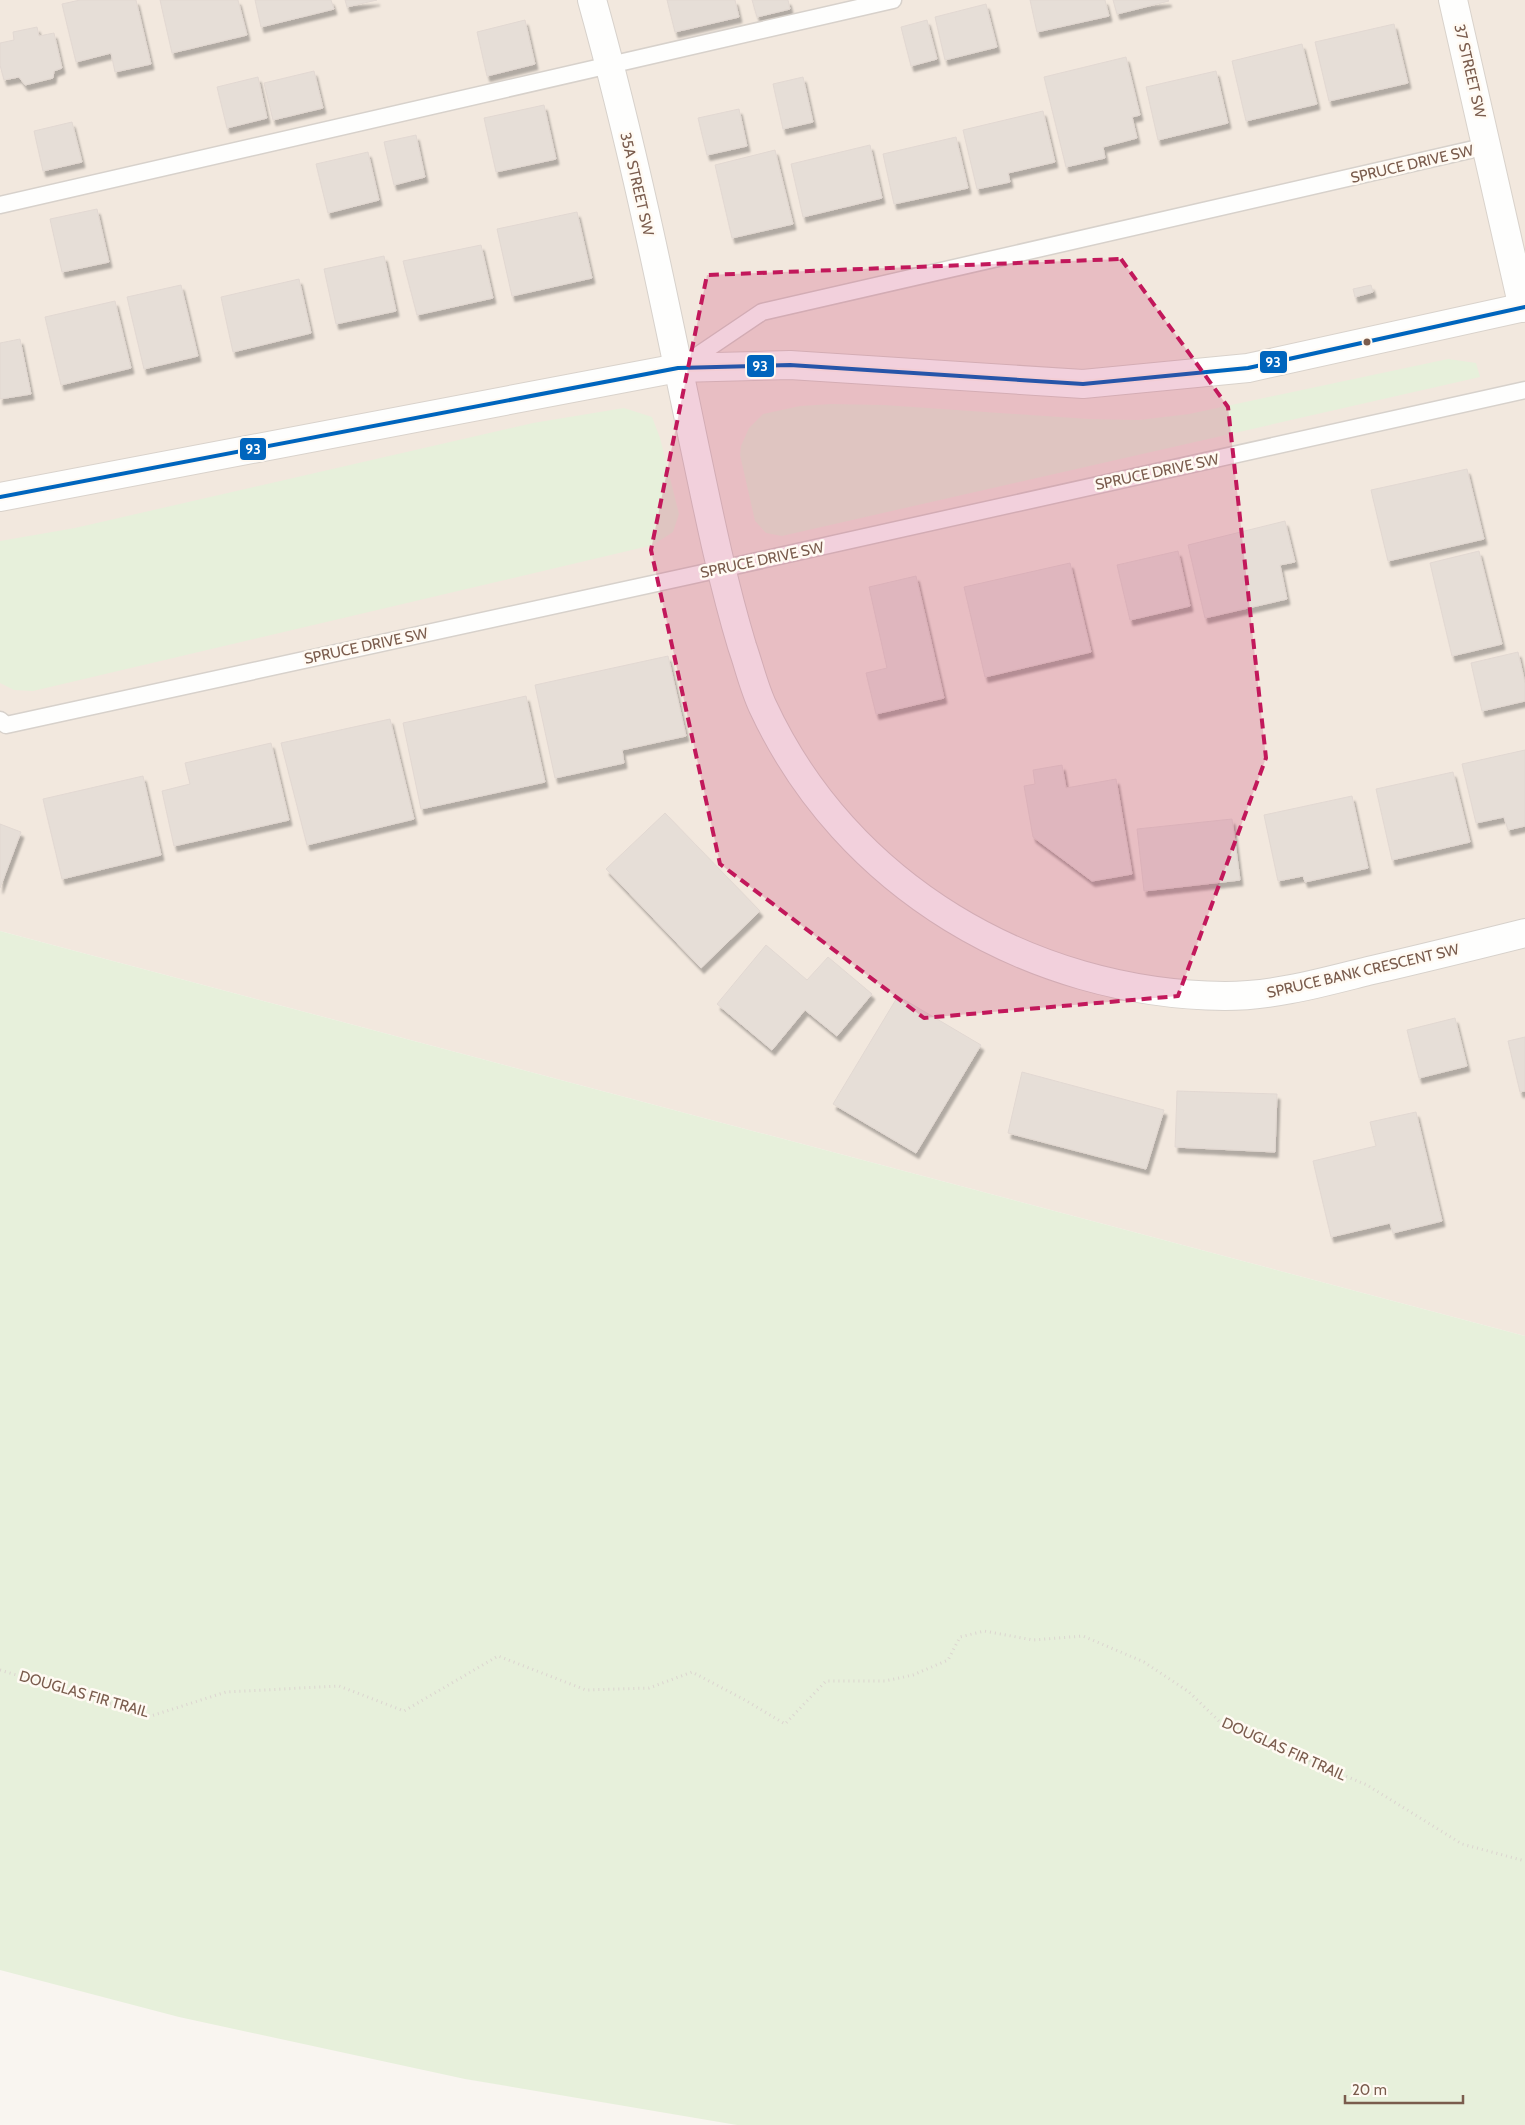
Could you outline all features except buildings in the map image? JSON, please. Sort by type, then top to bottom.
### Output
[{"type":"street","name":"35A STREET SW","points":[[592,0],[610,65],[678,368]]},
{"type":"street","name":"37 STREET SW","points":[[1453,0],[1524,311]]},
{"type":"street","name":"SPRUCE DRIVE SW","points":[[0,497],[678,368],[790,365],[1082,384],[1248,368],[1524,311]]},
{"type":"street","name":"SPRUCE BANK CRESCENT SW","points":[[678,368],[721,569],[730,605],[762,704],[790,757],[830,813],[896,879],[924,899],[981,935],[1027,958],[1076,974],[1125,986],[1176,994],[1227,996],[1278,993],[1525,933]]},
{"type":"lane","points":[[0,205],[893,0]]},
{"type":"lane","name":"SPRUCE DRIVE SW","points":[[678,368],[762,312],[1487,146]]},
{"type":"lane","name":"SPRUCE DRIVE SW","points":[[0,720],[6,725],[16,723],[721,569],[1525,390]]},
{"type":"path","name":"DOUGLAS FIR TRAIL","points":[[0,1670],[151,1716],[226,1692],[339,1686],[404,1711],[498,1656],[586,1690],[650,1688],[692,1672],[785,1724],[826,1681],[885,1681],[914,1674],[948,1660],[960,1637],[984,1631],[1033,1640],[1083,1636],[1144,1662],[1189,1692],[1222,1724],[1368,1785],[1412,1815],[1462,1844],[1525,1861]]},
{"type":"highlighted area","points":[[1121,259],[1228,407],[1266,758],[1178,996],[924,1018],[720,864],[651,550],[707,275]]},
{"type":"shaded area","points":[[0,0],[1525,0],[1525,1336],[0,931]]},
{"type":"green space","points":[[1448,359],[1476,363],[1480,377],[782,536],[766,533],[755,521],[740,455],[741,446],[749,428],[763,414],[800,406],[831,404],[884,405],[1089,419],[1139,420],[1189,414]]},
{"type":"green space","points":[[624,408],[652,417],[660,438],[679,514],[673,532],[653,545],[33,691],[14,690],[0,683],[0,541],[75,528],[533,423]]},
{"type":"green space","points":[[0,931],[1525,1336],[1525,2125],[737,2125],[465,2079],[179,2017],[0,1970]]},
{"type":"transit line","name":"93","points":[[0,497],[678,368],[790,365],[1083,384],[1248,368],[1525,307]]}]
